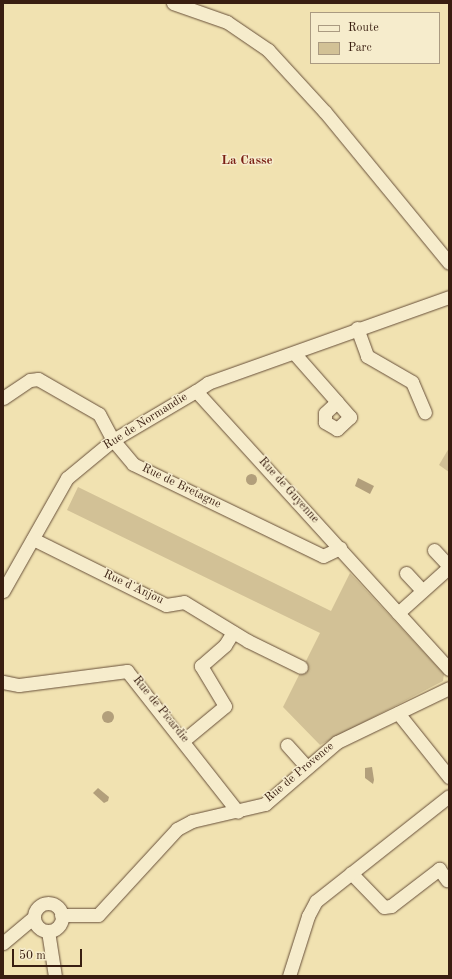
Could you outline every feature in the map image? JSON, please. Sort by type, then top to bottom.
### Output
[{"type":"street","points":[[173,3],[227,22],[268,50],[325,112],[449,263]]},
{"type":"street","points":[[196,390],[208,383],[294,353],[357,328],[449,297]]},
{"type":"street","points":[[357,328],[367,356],[412,382],[425,412]]},
{"type":"street","points":[[294,353],[337,402]]},
{"type":"street","name":"Rue de Bretagne","points":[[3,398],[30,380],[38,379],[99,414],[113,440],[133,464],[323,556],[340,548]]},
{"type":"street","name":"Rue de Normandie","points":[[3,591],[67,478],[113,440],[196,390]]},
{"type":"street","name":"Rue de Guyenne","points":[[196,390],[449,669]]},
{"type":"street","name":"Rue d'Anjou","points":[[33,539],[166,605],[184,602],[233,632],[301,667]]},
{"type":"street","points":[[398,613],[449,566],[434,550]]},
{"type":"street","points":[[406,573],[422,590]]},
{"type":"street","points":[[184,740],[225,706],[201,666],[225,645],[233,632]]},
{"type":"street","name":"Rue de Picardie","points":[[3,682],[19,685],[127,671],[184,740],[238,812]]},
{"type":"street","name":"Rue de Provence","points":[[61,916],[98,915],[177,829],[192,821],[238,812],[269,801],[337,742],[449,688]]},
{"type":"street","points":[[398,713],[449,777]]},
{"type":"street","points":[[287,746],[307,767]]},
{"type":"street","points":[[289,976],[311,907],[449,796]]},
{"type":"street","points":[[352,873],[384,907],[390,906],[439,869],[447,880]]},
{"type":"street","points":[[3,943],[34,917],[36,910],[45,904],[57,907],[61,916],[59,925],[48,931],[39,928],[34,917]]},
{"type":"street","points":[[48,931],[55,976]]},
{"type":"green space","points":[[449,448],[449,472],[439,465]]},
{"type":"green space","points":[[78,487],[331,611],[350,573],[444,674],[443,681],[320,745],[283,707],[320,633],[67,510]]},
{"type":"shaded area","points":[[251,473],[255,475],[257,479],[255,483],[251,485],[247,483],[245,479],[247,475]]},
{"type":"shaded area","points":[[358,478],[374,486],[370,494],[355,486]]},
{"type":"shaded area","points":[[106,711],[110,711],[114,717],[110,723],[106,723],[102,719],[102,715]]},
{"type":"shaded area","points":[[372,767],[374,780],[373,784],[365,778],[365,768]]},
{"type":"shaded area","points":[[98,788],[109,797],[108,801],[104,803],[93,793]]},
{"type":"district","name":"La Casse","points":[[247,161]]}]
